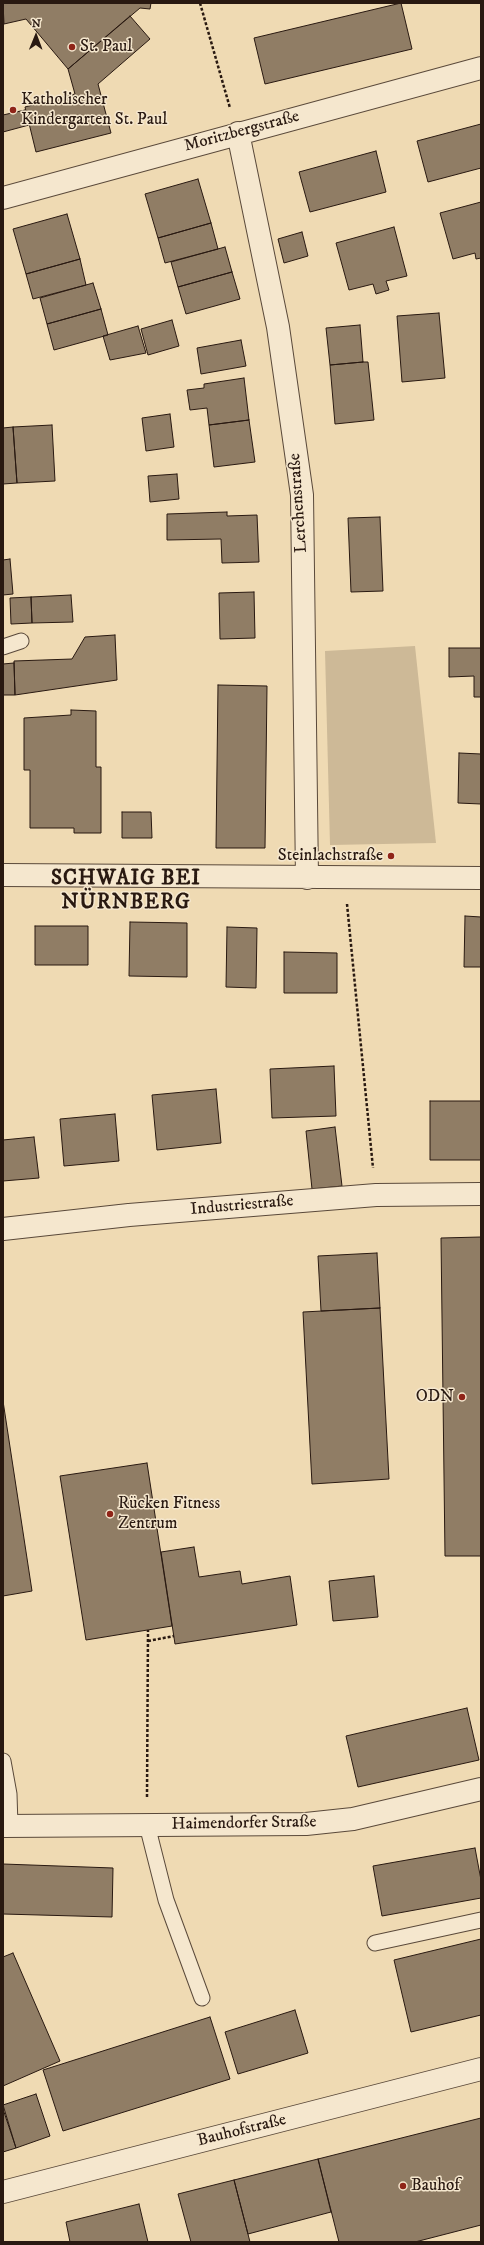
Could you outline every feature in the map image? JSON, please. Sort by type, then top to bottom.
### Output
[{"type":"street","name":"Moritzbergstraße","points":[[3,198],[481,68]]},
{"type":"street","name":"Lerchenstraße","points":[[238,133],[278,327],[302,495],[307,878]]},
{"type":"street","points":[[3,876],[481,878]]},
{"type":"street","name":"Industriestraße","points":[[3,1229],[129,1215],[376,1195],[481,1194]]},
{"type":"street","name":"Haimendorfer Straße","points":[[7,1826],[306,1824],[353,1819],[481,1789]]},
{"type":"street","name":"Bauhofstraße","points":[[3,2192],[481,2069]]},
{"type":"lane","points":[[3,647],[21,640]]},
{"type":"lane","points":[[3,1761],[9,1794],[7,1826]]},
{"type":"lane","points":[[147,1825],[166,1900],[202,1998]]},
{"type":"lane","points":[[375,1943],[481,1920]]},
{"type":"path","points":[[200,3],[238,133]]},
{"type":"path","points":[[344,878],[376,1195]]},
{"type":"path","points":[[147,1825],[148,1630]]},
{"type":"path","points":[[148,1641],[174,1636]]},
{"type":"shaded area","points":[[415,646],[436,843],[330,845],[325,651]]},
{"type":"building","name":"St. Paul","points":[[3,3],[151,3],[150,9],[140,8],[68,69],[26,19],[4,24]]},
{"type":"building","points":[[401,3],[412,49],[265,84],[254,38]]},
{"type":"building","points":[[130,16],[150,39],[98,84],[111,133],[36,152],[25,107],[75,94],[68,69]]},
{"type":"building","points":[[25,110],[29,125],[3,132],[3,115]]},
{"type":"building","points":[[481,124],[481,168],[428,182],[417,141]]},
{"type":"building","points":[[376,151],[386,192],[310,212],[299,172]]},
{"type":"building","points":[[198,179],[211,223],[158,238],[145,194]]},
{"type":"building","points":[[481,202],[481,258],[476,259],[475,253],[453,259],[440,213]]},
{"type":"building","points":[[67,214],[80,259],[26,274],[13,229]]},
{"type":"building","points":[[211,223],[218,249],[165,263],[158,238]]},
{"type":"building","points":[[394,227],[407,276],[386,281],[389,290],[376,294],[373,284],[349,290],[336,243]]},
{"type":"building","points":[[302,232],[308,256],[284,263],[278,239]]},
{"type":"building","points":[[225,247],[232,272],[178,287],[171,262]]},
{"type":"building","points":[[80,259],[86,285],[33,299],[26,274]]},
{"type":"building","points":[[232,272],[240,299],[186,314],[178,287]]},
{"type":"building","points":[[93,283],[101,309],[47,324],[40,298]]},
{"type":"building","points":[[101,309],[108,335],[54,350],[47,324]]},
{"type":"building","points":[[439,313],[445,378],[402,382],[397,316]]},
{"type":"building","points":[[172,320],[179,346],[148,355],[141,329]]},
{"type":"building","points":[[360,325],[363,362],[330,365],[326,328]]},
{"type":"building","points":[[138,326],[146,353],[110,360],[103,336]]},
{"type":"building","points":[[241,340],[246,366],[201,374],[197,348]]},
{"type":"building","points":[[368,362],[374,420],[335,424],[330,365]]},
{"type":"building","points":[[244,378],[249,420],[209,425],[207,408],[190,410],[187,390],[204,388],[204,384]]},
{"type":"building","points":[[170,414],[174,447],[146,451],[142,418]]},
{"type":"building","points":[[249,420],[255,462],[214,467],[209,425]]},
{"type":"building","points":[[52,425],[55,481],[17,483],[13,427]]},
{"type":"building","points":[[13,427],[17,483],[3,484],[3,428]]},
{"type":"building","points":[[177,474],[179,499],[150,502],[148,476]]},
{"type":"building","points":[[227,512],[227,516],[257,515],[259,562],[222,563],[221,539],[167,540],[167,514]]},
{"type":"building","points":[[380,517],[383,591],[351,592],[348,518]]},
{"type":"building","points":[[10,559],[13,594],[3,595],[3,560]]},
{"type":"building","points":[[254,592],[255,638],[220,639],[219,593]]},
{"type":"building","points":[[71,595],[73,622],[32,623],[31,597]]},
{"type":"building","points":[[31,597],[32,623],[11,624],[10,598]]},
{"type":"building","points":[[115,635],[117,680],[15,695],[14,661],[72,659],[85,637]]},
{"type":"building","points":[[449,648],[481,648],[481,697],[474,697],[474,676],[449,677]]},
{"type":"building","points":[[14,663],[15,695],[3,695],[3,664]]},
{"type":"building","points":[[218,685],[267,686],[265,848],[216,848]]},
{"type":"building","points":[[71,710],[96,711],[96,767],[101,767],[101,833],[74,833],[74,828],[30,828],[30,770],[24,770],[24,718],[71,715]]},
{"type":"building","points":[[459,753],[481,754],[481,804],[458,803]]},
{"type":"building","points":[[122,812],[151,812],[152,838],[122,838]]},
{"type":"building","points":[[465,916],[481,917],[481,967],[464,967]]},
{"type":"building","points":[[130,922],[187,923],[187,977],[129,976]]},
{"type":"building","points":[[35,926],[88,926],[88,965],[35,965]]},
{"type":"building","points":[[227,927],[257,928],[256,988],[226,987]]},
{"type":"building","points":[[284,952],[337,953],[337,993],[284,993]]},
{"type":"building","points":[[334,1066],[336,1116],[272,1118],[270,1069]]},
{"type":"building","points":[[216,1089],[221,1143],[157,1150],[152,1095]]},
{"type":"building","points":[[430,1101],[481,1101],[481,1160],[430,1160]]},
{"type":"building","points":[[115,1114],[119,1161],[64,1166],[60,1119]]},
{"type":"building","points":[[335,1127],[342,1186],[312,1189],[306,1131]]},
{"type":"building","points":[[34,1137],[39,1178],[3,1181],[3,1140]]},
{"type":"building","name":"ODN","points":[[481,1237],[481,1556],[445,1556],[441,1238]]},
{"type":"building","points":[[377,1253],[380,1308],[321,1311],[318,1256]]},
{"type":"building","points":[[380,1308],[389,1479],[312,1484],[303,1312]]},
{"type":"building","points":[[3,1401],[32,1591],[3,1596]]},
{"type":"building","name":"Rücken Fitness Zentrum","points":[[147,1463],[172,1626],[86,1640],[60,1476]]},
{"type":"building","points":[[194,1547],[199,1577],[240,1571],[242,1584],[290,1576],[297,1625],[175,1644],[161,1552]]},
{"type":"building","points":[[374,1576],[378,1617],[333,1621],[329,1581]]},
{"type":"building","points":[[467,1708],[479,1760],[358,1787],[346,1736]]},
{"type":"building","points":[[475,1848],[481,1880],[481,1898],[382,1916],[373,1866]]},
{"type":"building","points":[[3,1864],[113,1868],[112,1917],[3,1914]]},
{"type":"building","points":[[481,1939],[481,2015],[411,2032],[394,1960]]},
{"type":"building","points":[[13,1953],[60,2061],[3,2086],[3,1957]]},
{"type":"building","points":[[295,2010],[308,2053],[238,2074],[225,2032]]},
{"type":"building","points":[[210,2017],[230,2079],[63,2131],[43,2070]]},
{"type":"building","points":[[36,2094],[50,2136],[16,2148],[3,2105]]},
{"type":"building","points":[[3,2109],[16,2148],[3,2152]]},
{"type":"building","name":"Bauhof","points":[[481,2118],[481,2225],[415,2242],[339,2242],[318,2159]]},
{"type":"building","points":[[318,2159],[331,2212],[248,2234],[234,2180]]},
{"type":"building","points":[[234,2180],[250,2242],[191,2242],[178,2194]]},
{"type":"building","points":[[139,2204],[148,2242],[70,2242],[66,2222]]},
{"type":"place","name":"St. Paul","points":[[72,47]]},
{"type":"place","name":"Katholischer Kindergarten St. Paul","points":[[13,110]]},
{"type":"place","name":"Steinlachstraße","points":[[391,856]]},
{"type":"place","name":"ODN","points":[[462,1397]]},
{"type":"place","name":"Rücken Fitness Zentrum","points":[[110,1514]]},
{"type":"place","name":"Bauhof","points":[[403,2186]]},
{"type":"district","name":"SCHWAIG BEI NÜRNBERG","points":[[126,892]]}]
